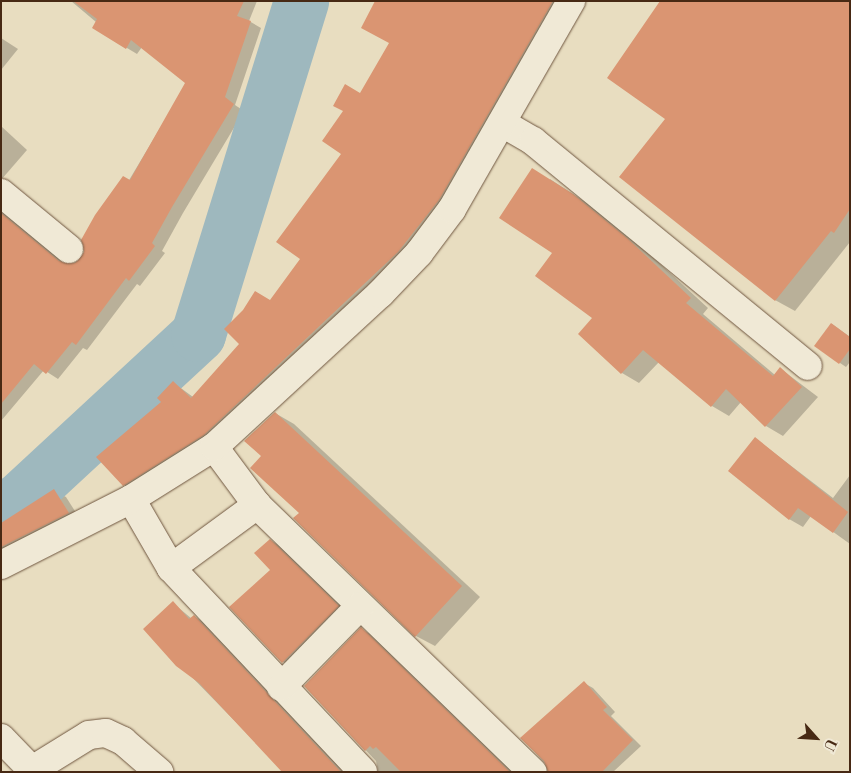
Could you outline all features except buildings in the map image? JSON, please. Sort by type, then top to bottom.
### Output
[{"type":"street","points":[[1,565],[130,499],[214,446],[380,294],[419,253],[452,209],[517,132],[571,1]]},
{"type":"street","points":[[517,132],[808,366]]},
{"type":"street","points":[[1,193],[70,249]]},
{"type":"street","points":[[214,446],[243,487],[360,606],[533,772]]},
{"type":"street","points":[[157,546],[243,487]]},
{"type":"street","points":[[130,499],[157,546],[281,687],[364,772]]},
{"type":"street","points":[[281,687],[360,606]]},
{"type":"street","points":[[1,738],[30,770],[90,735],[106,733],[123,741],[159,772]]},
{"type":"waterway","points":[[1,510],[19,500],[198,334],[301,1]]}]
